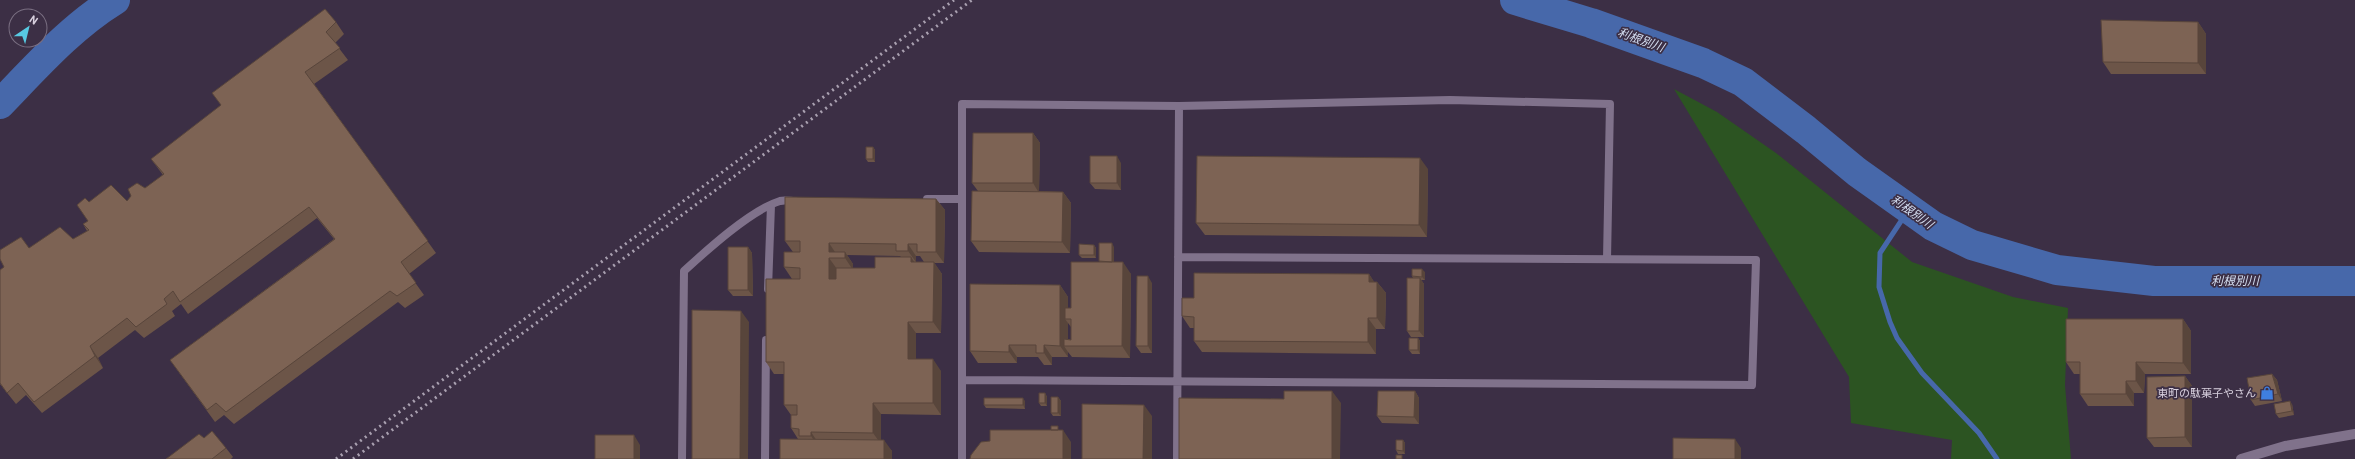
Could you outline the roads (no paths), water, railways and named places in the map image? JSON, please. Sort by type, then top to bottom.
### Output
[{"type":"street","points":[[2241,459],[2285,446],[2355,434]]},
{"type":"lane","points":[[962,459],[962,104],[1179,106],[1450,100],[1610,104],[1607,259]]},
{"type":"lane","points":[[1177,459],[1179,106]]},
{"type":"lane","points":[[915,200],[962,199]]},
{"type":"lane","points":[[682,459],[684,271],[758,212],[780,201],[804,201]]},
{"type":"lane","points":[[768,299],[771,205]]},
{"type":"lane","points":[[962,380],[1752,385],[1756,260],[1178,257]]},
{"type":"lane","points":[[765,459],[766,331]]},
{"type":"waterway","name":"利根別川","points":[[0,104],[69,35],[84,22],[115,0]]},
{"type":"waterway","name":"利根別川","points":[[1515,0],[1591,23],[1703,63],[1743,82],[1806,130],[1857,172],[1933,226],[1972,245],[2057,270],[2154,281],[2355,281]]},
{"type":"waterway","points":[[1909,209],[1880,253],[1879,287],[1890,322],[1897,338],[1922,373],[1979,433],[1997,459]]},
{"type":"railway","points":[[336,459],[954,0]]},
{"type":"railway","points":[[353,459],[972,0]]},
{"type":"place","name":"東町の駄菓子やさん","points":[[2267,393]]}]
